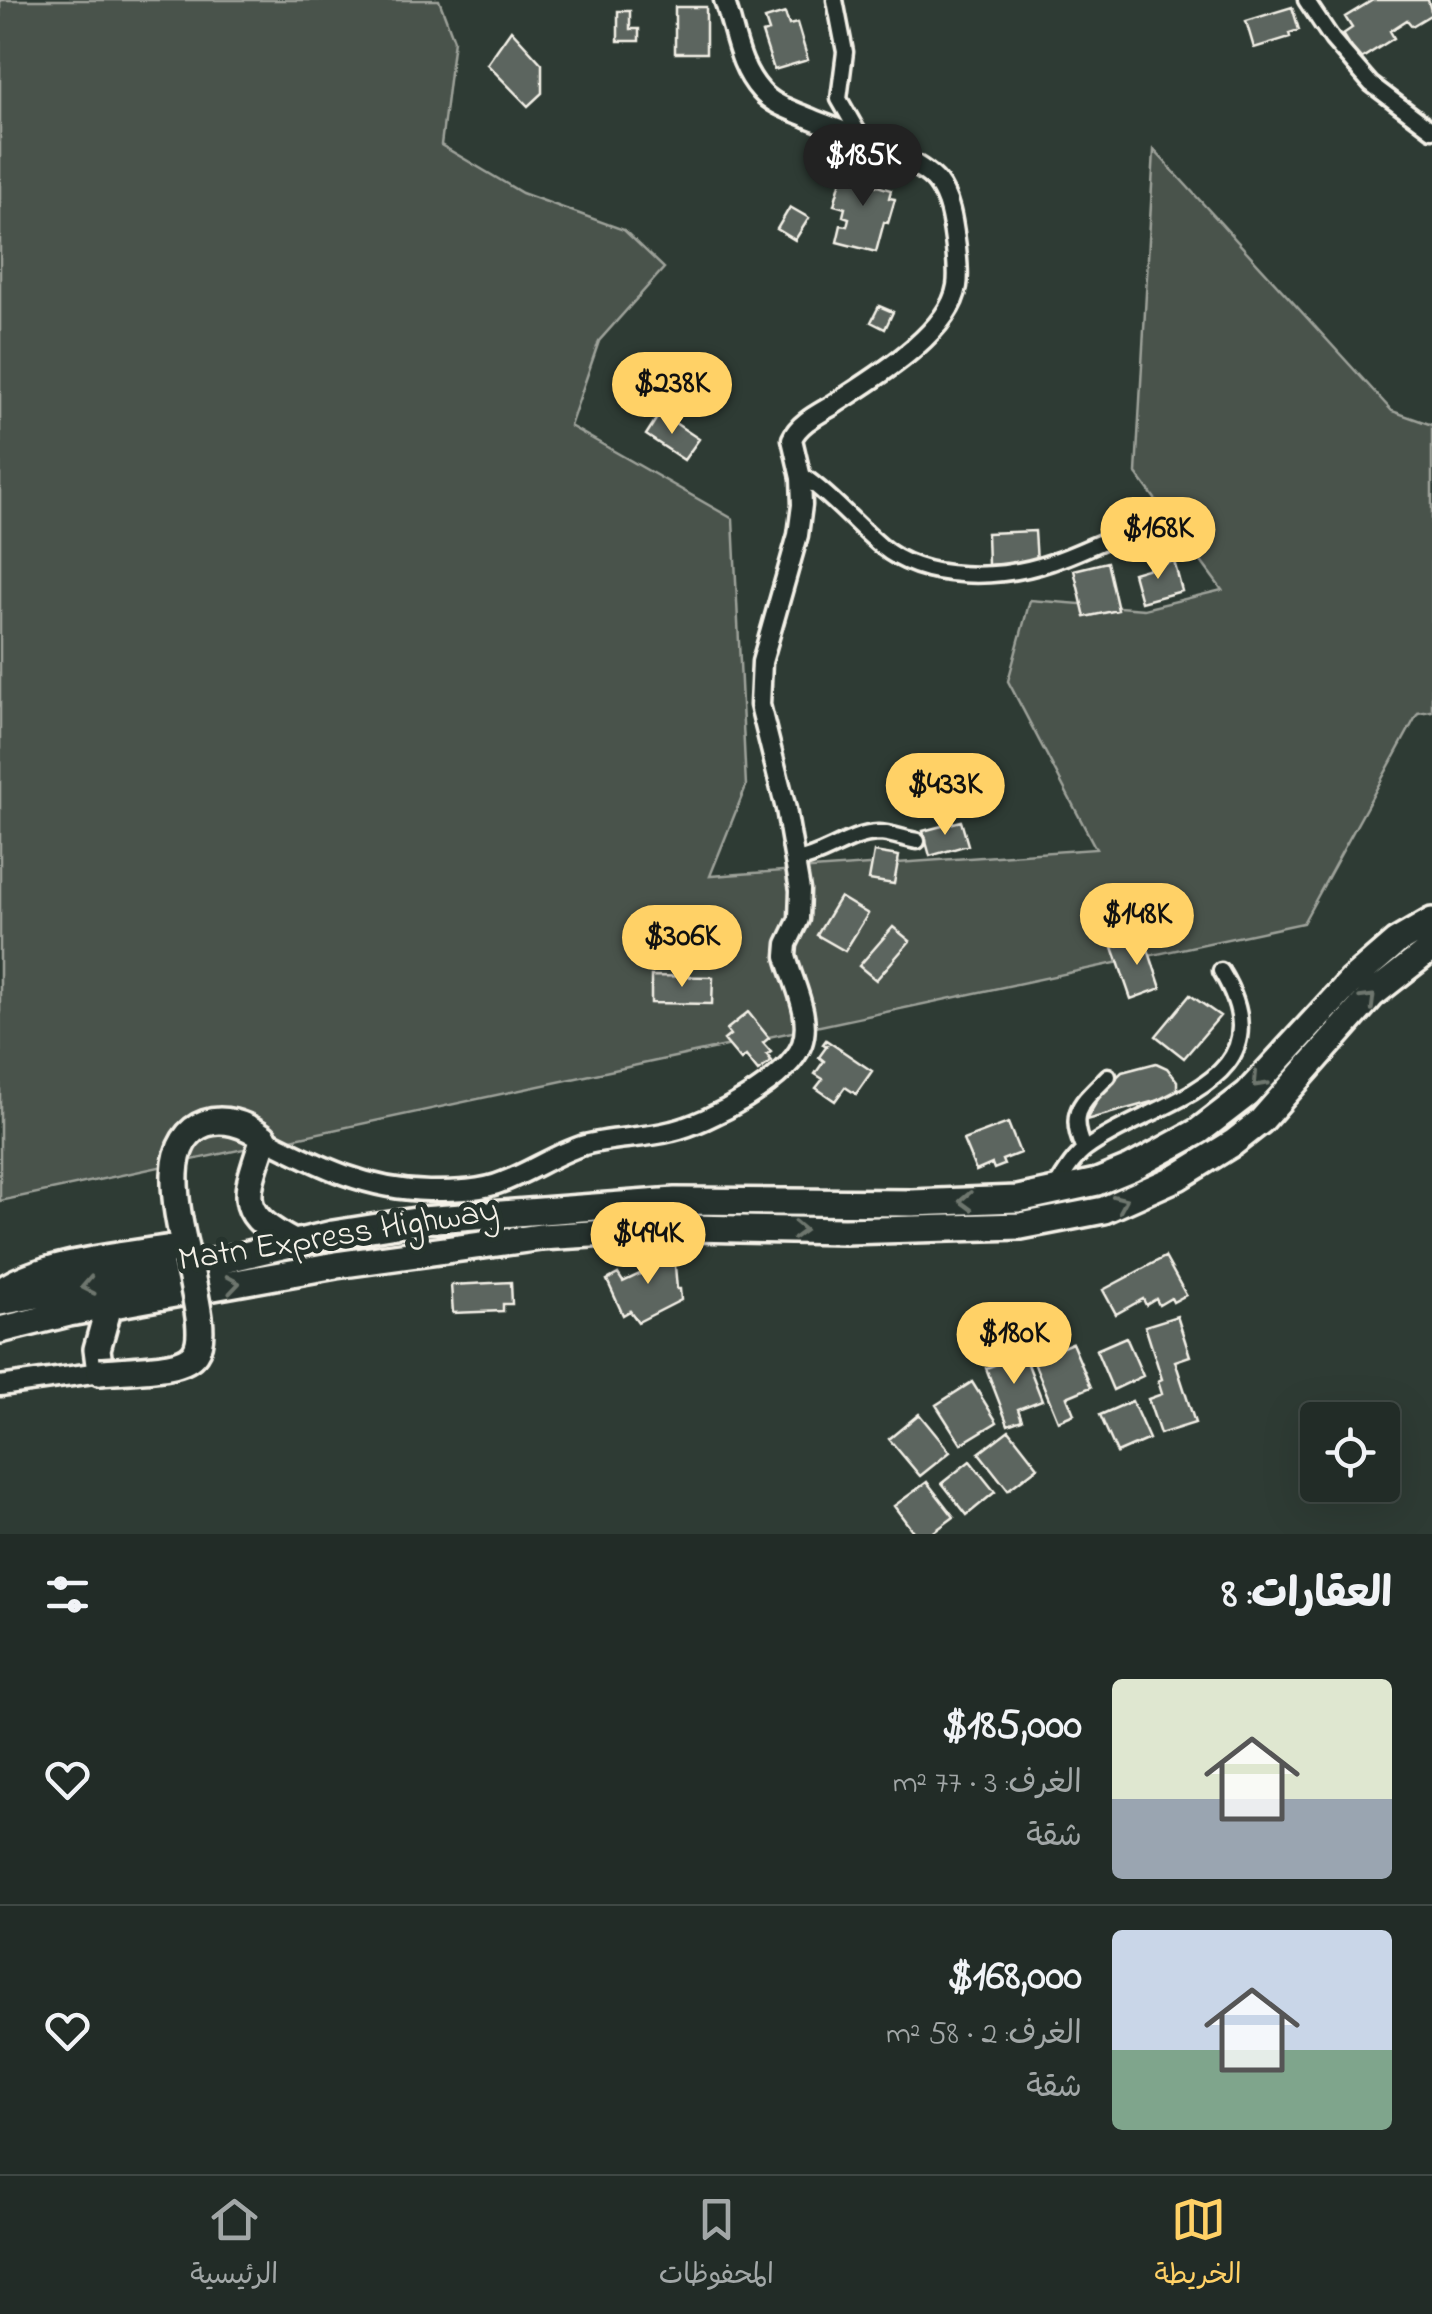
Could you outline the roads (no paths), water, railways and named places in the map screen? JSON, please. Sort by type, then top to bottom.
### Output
[{"type":"highway","name":"Matn Express Highway","points":[[0,1302],[384,1225],[675,1201],[1018,1199],[1097,1182],[1199,1131],[1247,1094],[1351,981],[1396,942],[1432,921]]},
{"type":"highway","name":"Matn Express Highway","points":[[0,1330],[69,1313],[433,1250],[541,1237],[691,1228],[844,1231],[1022,1226],[1104,1210],[1178,1177],[1234,1142],[1261,1120],[1372,995],[1432,948]]},
{"type":"highway","points":[[98,1360],[180,1365],[198,1350],[202,1336],[200,1316],[186,1253],[175,1170],[185,1141],[209,1121],[221,1119],[248,1126],[264,1138],[250,1181],[252,1212],[262,1226],[294,1244]]},
{"type":"highway","points":[[0,1292],[12,1283],[50,1270],[186,1253]]},
{"type":"highway","points":[[98,1360],[108,1306]]},
{"type":"highway","points":[[69,1313],[98,1360]]},
{"type":"street","points":[[264,1138],[329,1172],[362,1183],[393,1189],[468,1190],[506,1181],[581,1146],[670,1132],[704,1120],[791,1064],[804,1040],[805,1026],[786,956],[800,908],[796,861],[760,705],[762,662],[798,535],[802,505],[793,447],[795,432],[932,332],[957,288],[951,215],[940,186],[929,174],[784,108],[762,92],[738,53],[724,0]]},
{"type":"street","points":[[836,0],[845,52],[839,99],[864,142]]},
{"type":"street","points":[[1306,0],[1332,39],[1372,84],[1432,130]]},
{"type":"street","points":[[800,474],[848,512],[881,546],[919,569],[1005,572],[1051,563],[1116,536]]},
{"type":"street","points":[[796,861],[869,834],[882,832],[917,841]]},
{"type":"street","points":[[1053,1193],[1068,1167],[1084,1150],[1194,1092],[1228,1066],[1238,1048],[1242,1022],[1234,991],[1221,971]]},
{"type":"street","points":[[1084,1150],[1076,1132],[1077,1110],[1108,1076]]},
{"type":"street","points":[[0,1386],[98,1360]]}]
